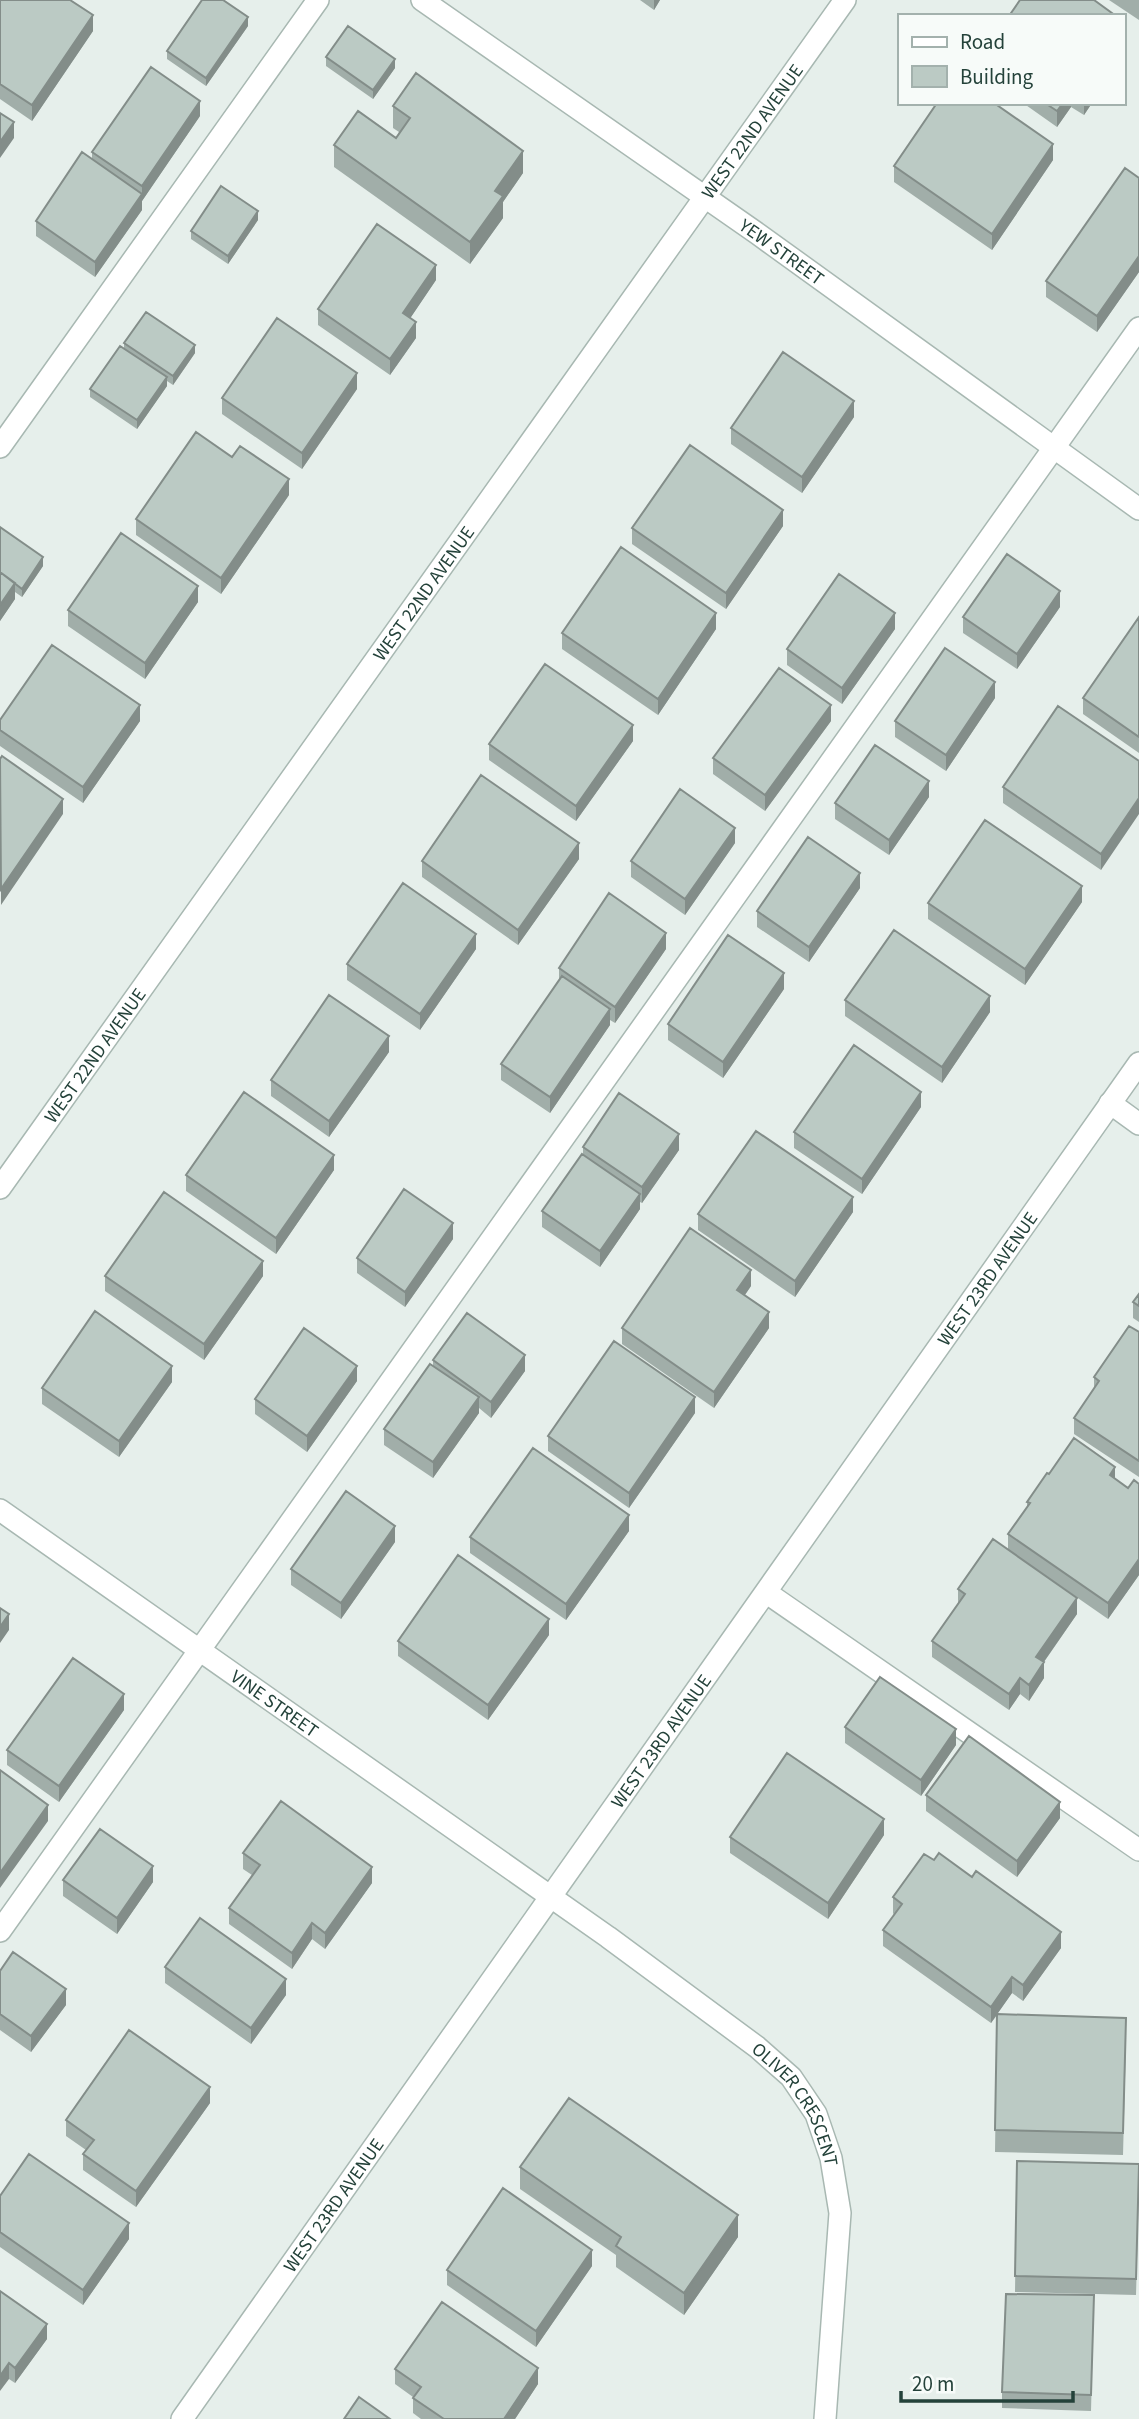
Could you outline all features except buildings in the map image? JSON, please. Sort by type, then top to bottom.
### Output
[{"type":"street","points":[[0,447],[318,0]]},
{"type":"street","name":"YEW STREET","points":[[422,0],[706,197],[1139,509]]},
{"type":"street","name":"WEST 22ND AVENUE","points":[[0,1188],[845,0]]},
{"type":"street","points":[[0,1931],[1139,328]]},
{"type":"street","name":"WEST 23RD AVENUE","points":[[182,2419],[1139,1063]]},
{"type":"street","points":[[1110,1103],[1139,1124]]},
{"type":"street","name":"VINE STREET","points":[[0,1510],[550,1898]]},
{"type":"street","points":[[767,1593],[1139,1850]]},
{"type":"street","name":"OLIVER CRESCENT","points":[[550,1898],[757,2047],[792,2077],[816,2114],[831,2158],[840,2213],[825,2419]]}]
